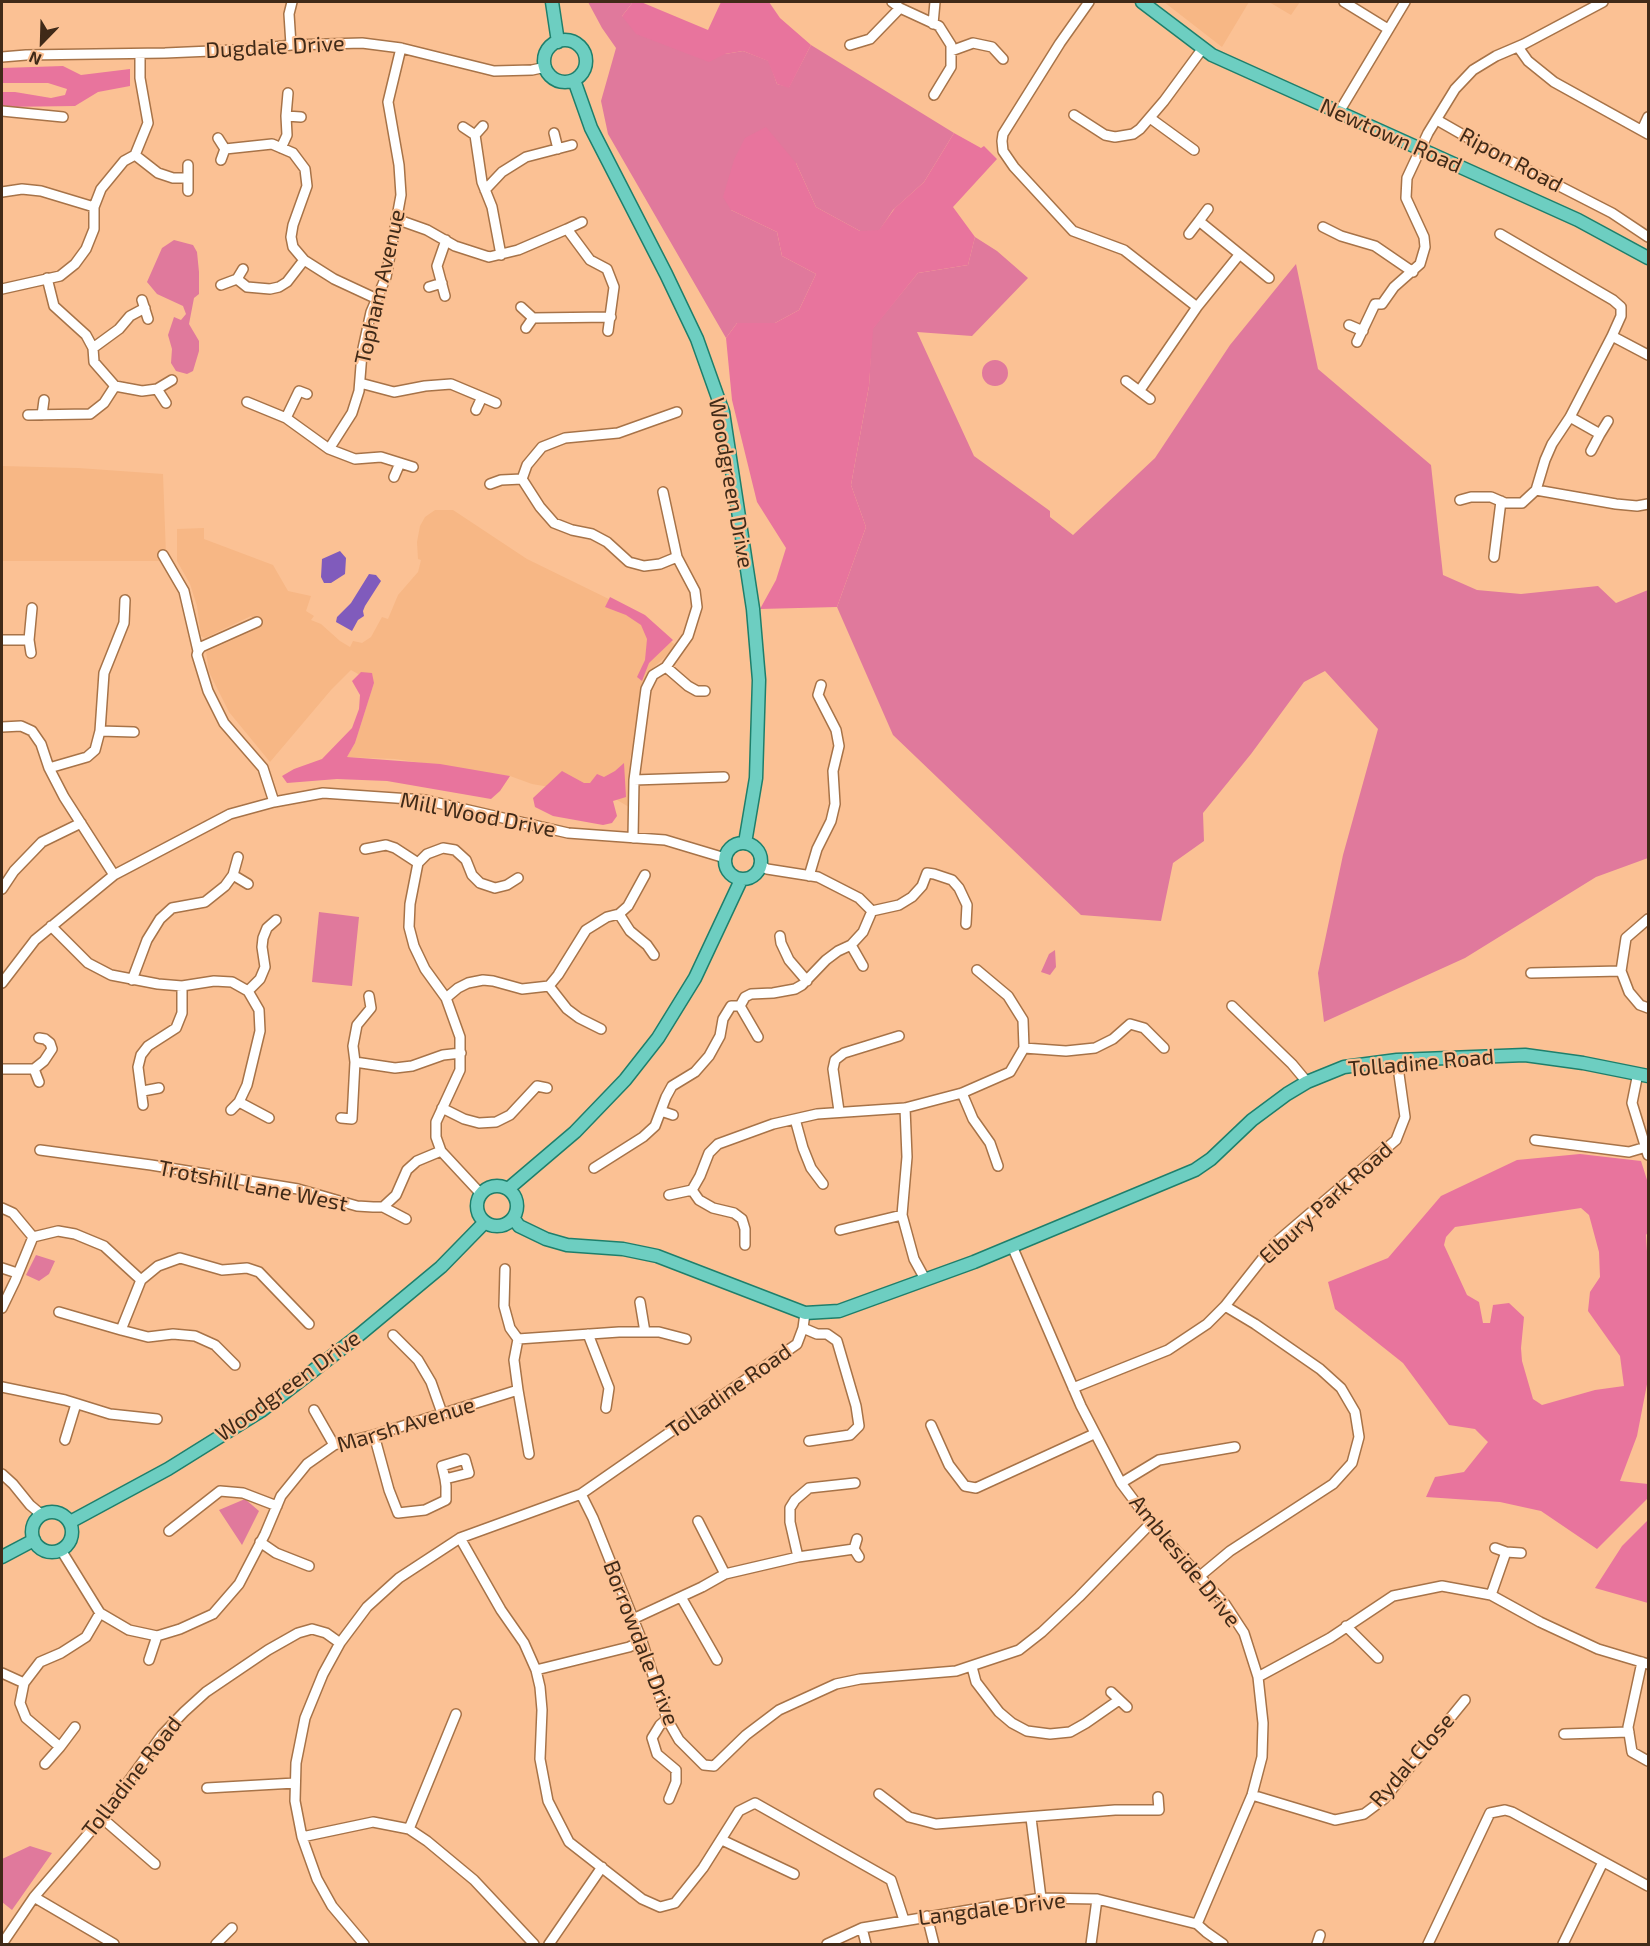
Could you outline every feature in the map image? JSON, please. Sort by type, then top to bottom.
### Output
[{"type":"main road","points":[[552,2],[558,42]]},
{"type":"main road","name":"Newtown Road","points":[[1142,2],[1203,48],[1230,63],[1578,220],[1648,258]]},
{"type":"main road","points":[[564,40],[577,44],[585,53],[586,66],[574,80],[562,82],[557,80],[552,77],[546,67],[545,61],[549,49],[558,42],[564,40]]},
{"type":"main road","name":"Woodgreen Drive","points":[[574,80],[591,128],[698,339],[723,412],[753,609],[759,680],[756,778],[745,843]]},
{"type":"main road","points":[[745,843],[757,848],[761,865],[756,875],[741,880],[728,872],[725,858],[732,847],[745,843]]},
{"type":"main road","points":[[508,1189],[575,1132],[625,1080],[658,1038],[695,978],[741,880]]},
{"type":"main road","name":"Tolladine Road","points":[[805,1313],[839,1311],[974,1262],[1195,1170],[1211,1159],[1252,1120],[1287,1094],[1307,1082],[1344,1067],[1397,1060],[1525,1055],[1643,1074]]},
{"type":"main road","points":[[498,1186],[508,1189],[515,1197],[518,1207],[514,1219],[506,1225],[494,1226],[485,1222],[479,1215],[477,1204],[481,1194],[487,1189],[498,1186]]},
{"type":"main road","points":[[514,1219],[519,1226],[546,1239],[567,1245],[623,1249],[657,1256],[805,1313]]},
{"type":"main road","name":"Woodgreen Drive","points":[[70,1522],[168,1469],[261,1411],[358,1336],[441,1267],[485,1222]]},
{"type":"main road","points":[[53,1512],[63,1515],[70,1522],[73,1533],[68,1545],[61,1551],[49,1552],[40,1548],[34,1540],[32,1530],[36,1520],[42,1515],[53,1512]]},
{"type":"main road","points":[[2,1557],[34,1540]]},
{"type":"street","points":[[291,45],[289,14],[292,2]]},
{"type":"street","points":[[933,24],[935,2]]},
{"type":"street","points":[[1089,2],[1060,43],[1004,135],[1003,151],[1021,175],[1073,231],[1124,250],[1197,307]]},
{"type":"street","points":[[1344,2],[1388,29]]},
{"type":"street","points":[[1339,112],[1405,2]]},
{"type":"street","points":[[1357,342],[1375,304],[1382,304],[1394,287],[1420,264],[1425,247],[1424,237],[1406,198],[1407,178],[1420,148],[1455,89],[1473,70],[1496,56],[1518,47],[1603,2]]},
{"type":"street","points":[[850,45],[870,39],[896,5],[939,26],[951,45],[951,67],[934,95]]},
{"type":"street","name":"Dugdale Drive","points":[[2,57],[140,54],[362,43],[401,48],[494,71],[532,70],[546,67]]},
{"type":"street","points":[[951,51],[973,43],[992,47],[1003,59]]},
{"type":"street","points":[[1518,47],[1528,61],[1554,82],[1645,132],[1648,117]]},
{"type":"street","name":"Topham Avenue","points":[[329,449],[352,413],[360,382],[362,352],[371,312],[386,277],[401,195],[399,165],[388,102],[401,48]]},
{"type":"street","points":[[1074,115],[1095,130],[1115,137],[1133,134],[1150,118],[1203,48]]},
{"type":"street","points":[[2,289],[60,276],[75,264],[86,249],[94,229],[94,207],[101,189],[124,161],[135,155],[148,123],[140,78],[140,54]]},
{"type":"street","points":[[281,148],[287,135],[288,93]]},
{"type":"street","points":[[2,111],[63,117]]},
{"type":"street","points":[[286,116],[301,117]]},
{"type":"street","points":[[1150,118],[1194,150]]},
{"type":"street","name":"Ripon Road","points":[[1437,120],[1648,237]]},
{"type":"street","points":[[475,135],[483,126]]},
{"type":"street","points":[[463,127],[475,135],[485,190],[492,207],[501,255]]},
{"type":"street","points":[[554,132],[558,149]]},
{"type":"street","points":[[218,138],[225,149]]},
{"type":"street","points":[[225,149],[272,144],[293,153],[305,169],[307,186],[293,225],[291,237],[293,247],[304,260],[334,279],[377,298]]},
{"type":"street","points":[[485,190],[502,172],[526,157],[572,145]]},
{"type":"street","points":[[221,160],[225,149]]},
{"type":"street","points":[[135,155],[158,173],[173,178],[187,178]]},
{"type":"street","points":[[188,165],[188,191]]},
{"type":"street","points":[[2,192],[22,189],[41,191],[94,207]]},
{"type":"street","points":[[1189,234],[1208,208]]},
{"type":"street","points":[[396,219],[427,230],[455,246],[489,257],[518,250],[582,222]]},
{"type":"street","points":[[1199,220],[1269,278]]},
{"type":"street","points":[[1323,226],[1341,236],[1375,246],[1413,272]]},
{"type":"street","points":[[567,229],[590,260],[607,269],[614,287],[608,331]]},
{"type":"street","points":[[1460,500],[1471,497],[1491,497],[1513,504],[1522,503],[1536,490],[1552,444],[1570,417],[1621,316],[1621,307],[1613,300],[1500,234]]},
{"type":"street","points":[[446,240],[437,266],[446,296]]},
{"type":"street","points":[[1140,390],[1197,307],[1239,255]]},
{"type":"street","points":[[237,279],[247,287],[270,289],[279,287],[287,282],[304,260]]},
{"type":"street","points":[[221,285],[237,279],[243,269]]},
{"type":"street","points":[[47,278],[54,306],[77,325],[93,348],[94,362],[115,386],[142,391],[157,389],[172,380]]},
{"type":"street","points":[[429,287],[442,283]]},
{"type":"street","points":[[93,348],[119,329],[143,304],[148,319]]},
{"type":"street","points":[[521,306],[533,318],[610,317]]},
{"type":"street","points":[[526,328],[533,318]]},
{"type":"street","points":[[1350,325],[1363,331]]},
{"type":"street","points":[[1612,336],[1648,355]]},
{"type":"street","points":[[1126,381],[1150,399]]},
{"type":"street","points":[[360,382],[394,392],[451,384],[496,403]]},
{"type":"street","points":[[28,415],[90,414],[104,403],[115,386]]},
{"type":"street","points":[[157,389],[166,403]]},
{"type":"street","points":[[286,418],[299,391]]},
{"type":"street","points":[[476,410],[482,397]]},
{"type":"street","points":[[42,415],[44,400]]},
{"type":"street","points":[[247,402],[286,418],[329,449],[355,459],[381,457],[413,467]]},
{"type":"street","points":[[677,412],[618,433],[564,438],[542,447],[526,465],[522,479],[540,507],[554,523],[592,534],[607,542],[630,562],[644,566],[660,564],[677,557]]},
{"type":"street","points":[[1570,417],[1600,434]]},
{"type":"street","points":[[1592,451],[1608,421]]},
{"type":"street","points":[[394,477],[400,463]]},
{"type":"street","points":[[490,484],[501,480],[522,479]]},
{"type":"street","points":[[1536,490],[1616,504],[1637,506],[1648,504]]},
{"type":"street","points":[[633,838],[634,780],[646,689],[653,675],[666,667],[688,636],[697,607],[694,591],[677,557],[663,492]]},
{"type":"street","points":[[1494,557],[1501,501]]},
{"type":"street","points":[[163,555],[184,591],[198,651]]},
{"type":"street","points":[[49,768],[87,757],[95,750],[100,731],[104,673],[124,623],[125,600]]},
{"type":"street","points":[[32,608],[29,640],[32,653]]},
{"type":"street","points":[[256,622],[201,647],[196,655],[220,716],[230,733],[245,746],[263,768],[274,802]]},
{"type":"street","points":[[2,640],[29,640]]},
{"type":"street","points":[[666,667],[688,686],[697,691],[705,691]]},
{"type":"street","points":[[809,876],[817,849],[831,821],[835,804],[833,771],[839,746],[836,730],[818,695],[821,685]]},
{"type":"street","points":[[2,727],[21,726],[32,731],[41,744],[49,768],[64,797],[114,875]]},
{"type":"street","points":[[100,731],[134,732]]},
{"type":"street","points":[[634,780],[724,777]]},
{"type":"street","name":"Mill Wood Drive","points":[[2,983],[34,940],[114,875],[230,814],[274,802],[323,793],[425,800],[568,833],[664,840],[725,858]]},
{"type":"street","points":[[2,889],[14,871],[42,842],[81,823]]},
{"type":"street","points":[[365,849],[386,845],[396,848],[418,863]]},
{"type":"street","points":[[481,1194],[441,1151],[436,1137],[436,1122],[460,1070],[460,1037],[446,998],[425,969],[414,946],[409,927],[411,894],[418,863],[427,854],[442,848],[455,850],[466,860],[472,874],[480,883],[495,888],[507,885],[518,878]]},
{"type":"street","points":[[132,980],[147,940],[160,920],[172,908],[205,902],[225,886],[233,875],[237,857]]},
{"type":"street","points":[[761,865],[767,869],[818,878],[859,898],[872,911]]},
{"type":"street","points":[[872,911],[899,905],[912,897],[922,885],[927,873],[952,880],[959,888],[967,905],[966,924]]},
{"type":"street","points":[[233,875],[248,884]]},
{"type":"street","points":[[446,998],[468,983],[483,980],[522,989],[549,986],[586,930],[607,917],[619,914],[628,906],[645,875]]},
{"type":"street","points":[[628,883],[639,888]]},
{"type":"street","points":[[740,1006],[751,994],[795,990],[807,981],[826,960],[851,945],[863,932],[872,911]]},
{"type":"street","points":[[619,914],[630,932],[647,945],[654,955]]},
{"type":"street","points":[[1648,919],[1626,938],[1621,971],[1629,992],[1640,1005],[1648,1008]]},
{"type":"street","points":[[248,991],[260,979],[266,967],[262,947],[263,938],[267,928],[276,920]]},
{"type":"street","points":[[51,926],[88,963],[111,975],[182,986],[232,981],[248,991],[259,1010],[260,1031],[255,1060],[247,1085],[239,1102],[231,1110]]},
{"type":"street","points":[[780,936],[789,960],[807,981]]},
{"type":"street","points":[[851,945],[863,966]]},
{"type":"street","points":[[669,1195],[692,1190],[709,1153],[718,1144],[746,1133],[795,1119],[839,1111],[905,1108],[962,1093],[1010,1072],[1024,1048],[1023,1020],[1008,996],[977,970]]},
{"type":"street","points":[[1531,973],[1621,971]]},
{"type":"street","points":[[143,1106],[143,1091],[138,1067],[141,1055],[148,1046],[176,1028],[182,1013],[182,986]]},
{"type":"street","points":[[549,986],[573,1014],[601,1029]]},
{"type":"street","points":[[369,996],[372,1008]]},
{"type":"street","points":[[594,1168],[643,1137],[655,1126],[672,1086],[695,1072],[709,1056],[720,1036],[723,1019],[731,1006],[740,1006]]},
{"type":"street","points":[[740,1006],[758,1037]]},
{"type":"street","points":[[1233,1006],[1292,1064],[1307,1082]]},
{"type":"street","points":[[341,1118],[352,1119],[355,1062],[353,1046],[357,1025],[372,1008],[382,1007]]},
{"type":"street","points":[[1024,1048],[1066,1051],[1095,1048],[1113,1039],[1130,1024],[1144,1028],[1164,1048]]},
{"type":"street","points":[[839,1111],[833,1069],[835,1060],[844,1053],[899,1036]]},
{"type":"street","points":[[2,1069],[34,1069],[44,1061],[52,1049],[50,1043],[39,1038]]},
{"type":"street","points":[[355,1062],[395,1068],[411,1066],[443,1055],[461,1053]]},
{"type":"street","name":"Elbury Park Road","points":[[1073,1388],[1168,1350],[1207,1324],[1225,1306],[1274,1244],[1396,1140],[1405,1117],[1397,1060]]},
{"type":"street","points":[[34,1069],[39,1082]]},
{"type":"street","points":[[1535,1140],[1629,1152],[1647,1151],[1632,1102],[1643,1074]]},
{"type":"street","points":[[442,1108],[464,1119],[479,1123],[496,1122],[510,1115],[537,1086],[547,1088]]},
{"type":"street","points":[[143,1091],[159,1088]]},
{"type":"street","points":[[962,1093],[973,1119],[990,1143],[998,1166]]},
{"type":"street","points":[[239,1102],[269,1118]]},
{"type":"street","points":[[905,1108],[908,1157],[902,1215],[914,1259],[925,1279]]},
{"type":"street","points":[[661,1111],[673,1115]]},
{"type":"street","points":[[795,1119],[811,1168],[823,1184]]},
{"type":"street","name":"Trotshill Lane West","points":[[40,1150],[151,1165],[298,1190],[357,1206],[383,1207]]},
{"type":"street","points":[[406,1219],[383,1207],[396,1196],[406,1170],[417,1161],[441,1151]]},
{"type":"street","points":[[692,1190],[699,1200],[713,1208],[734,1213],[742,1219],[745,1229],[745,1245]]},
{"type":"street","points":[[2,1208],[13,1213],[33,1238]]},
{"type":"street","points":[[840,1230],[902,1215]]},
{"type":"street","points":[[2,1308],[33,1238],[58,1231],[82,1236],[104,1246],[141,1280]]},
{"type":"street","name":"Ambleside Drive","points":[[1012,1246],[1094,1434],[1121,1483],[1150,1523],[1225,1604],[1244,1633],[1258,1677],[1263,1723],[1262,1757],[1252,1795],[1197,1923]]},
{"type":"street","points":[[121,1330],[141,1280],[158,1266],[180,1258],[222,1270],[247,1268],[259,1272],[309,1324]]},
{"type":"street","points":[[2,1268],[17,1273]]},
{"type":"street","points":[[505,1269],[504,1306],[510,1328],[518,1339],[514,1360],[529,1454]]},
{"type":"street","points":[[505,1283],[516,1284]]},
{"type":"street","points":[[640,1302],[645,1332]]},
{"type":"street","points":[[1200,1575],[1230,1551],[1333,1485],[1352,1463],[1359,1437],[1355,1412],[1341,1388],[1320,1369],[1225,1306]]},
{"type":"street","points":[[59,1312],[148,1337],[173,1334],[195,1336],[215,1345],[235,1365]]},
{"type":"street","name":"Tolladine Road","points":[[2,1944],[34,1897],[102,1818],[162,1735],[206,1692],[268,1650],[298,1633],[312,1629],[326,1633],[340,1643],[367,1607],[399,1578],[460,1538],[581,1494],[797,1344],[803,1328],[805,1313]]},
{"type":"street","points":[[803,1328],[817,1334],[827,1334],[837,1341],[856,1406],[859,1426],[850,1435],[809,1441]]},
{"type":"street","points":[[518,1339],[645,1332],[659,1332],[686,1339]]},
{"type":"street","points":[[588,1334],[609,1389],[606,1408]]},
{"type":"street","points":[[393,1335],[418,1360],[431,1382],[442,1413]]},
{"type":"street","points":[[2,1387],[110,1414],[157,1419]]},
{"type":"street","name":"Marsh Avenue","points":[[157,1636],[180,1629],[213,1614],[239,1584],[281,1497],[307,1464],[334,1445],[374,1435],[518,1390]]},
{"type":"street","points":[[65,1440],[76,1404]]},
{"type":"street","points":[[314,1410],[334,1445]]},
{"type":"street","points":[[932,1425],[949,1465],[965,1486],[976,1488],[1094,1434]]},
{"type":"street","points":[[374,1435],[388,1490],[398,1513],[425,1510],[446,1500],[445,1479]]},
{"type":"street","points":[[1121,1483],[1159,1460],[1229,1445]]},
{"type":"street","points":[[2,1474],[42,1515]]},
{"type":"street","points":[[798,1557],[790,1522],[790,1508],[795,1500],[809,1488],[852,1484],[849,1496]]},
{"type":"street","points":[[169,1531],[220,1491],[243,1493],[277,1506]]},
{"type":"street","name":"Borrowdale Drive","points":[[581,1494],[593,1518],[642,1641],[667,1719],[679,1740],[704,1765],[714,1766],[723,1760],[746,1735],[779,1710],[836,1684],[860,1679],[934,1674],[972,1667]]},
{"type":"street","points":[[1119,1700],[1070,1732],[1050,1734],[1027,1731],[1012,1723],[999,1712],[976,1682],[972,1667],[1019,1650],[1042,1632],[1150,1523]]},
{"type":"street","points":[[697,1528],[725,1574]]},
{"type":"street","points":[[460,1538],[501,1610],[524,1643],[536,1670],[542,1710],[540,1759],[548,1801],[569,1842],[642,1899],[660,1907],[675,1903],[722,1840],[739,1811],[755,1803],[891,1880],[904,1920]]},
{"type":"street","points":[[633,1620],[725,1574],[798,1557],[857,1553],[857,1539]]},
{"type":"street","points":[[261,1542],[276,1553],[309,1566]]},
{"type":"street","points":[[1495,1548],[1506,1552],[1521,1553]]},
{"type":"street","points":[[61,1551],[100,1613],[129,1630],[157,1636],[148,1660]]},
{"type":"street","points":[[1491,1595],[1506,1552]]},
{"type":"street","points":[[1258,1677],[1393,1596],[1442,1586],[1491,1595],[1540,1622],[1598,1649],[1645,1663],[1628,1727],[1632,1752],[1648,1761]]},
{"type":"street","points":[[681,1597],[717,1660]]},
{"type":"street","points":[[60,1747],[26,1718],[20,1703],[24,1683],[40,1662],[61,1653],[86,1637],[100,1613]]},
{"type":"street","points":[[1346,1626],[1378,1658]]},
{"type":"street","points":[[536,1670],[629,1647],[642,1641]]},
{"type":"street","points":[[340,1643],[323,1674],[305,1718],[294,1801],[302,1837],[317,1879],[332,1906],[364,1944]]},
{"type":"street","points":[[2,1673],[24,1683]]},
{"type":"street","points":[[1111,1692],[1127,1707]]},
{"type":"street","name":"Rydal Close","points":[[1252,1795],[1335,1820],[1364,1814],[1384,1799],[1465,1700]]},
{"type":"street","points":[[409,1829],[456,1714]]},
{"type":"street","points":[[667,1719],[652,1738],[657,1754],[676,1770],[676,1782],[669,1799]]},
{"type":"street","points":[[45,1764],[75,1727]]},
{"type":"street","points":[[1564,1734],[1629,1732]]},
{"type":"street","points":[[207,1788],[295,1783]]},
{"type":"street","points":[[879,1794],[909,1817],[936,1824],[1115,1810],[1159,1810],[1158,1797]]},
{"type":"street","points":[[1428,1944],[1490,1813],[1505,1810],[1512,1812],[1648,1886]]},
{"type":"street","points":[[102,1818],[155,1864]]},
{"type":"street","points":[[1031,1818],[1041,1898]]},
{"type":"street","points":[[302,1837],[373,1822],[409,1829],[474,1880],[534,1944]]},
{"type":"street","points":[[722,1840],[794,1874]]},
{"type":"street","points":[[1563,1944],[1604,1862]]},
{"type":"street","points":[[549,1944],[602,1867]]},
{"type":"street","points":[[34,1897],[114,1944]]},
{"type":"street","name":"Langdale Drive","points":[[827,1944],[862,1928],[1041,1898],[1097,1899],[1197,1923],[1223,1944]]},
{"type":"street","points":[[1091,1944],[1097,1899]]},
{"type":"street","points":[[927,1916],[934,1944]]},
{"type":"street","points":[[216,1944],[232,1928]]},
{"type":"street","points":[[862,1928],[866,1944]]},
{"type":"shaded area","points":[[588,2],[633,2],[622,16],[725,54],[743,51],[769,61],[777,84],[789,87],[811,45],[954,133],[924,182],[893,210],[879,231],[860,231],[816,207],[796,163],[731,210],[777,232],[782,256],[816,274],[799,310],[775,323],[737,323],[726,338],[608,134],[601,101],[616,48]]},
{"type":"shaded area","points":[[633,2],[641,2],[708,30],[721,2],[769,2],[780,18],[811,45],[789,88],[777,84],[768,61],[743,51],[725,54],[709,62],[636,34],[622,16]]},
{"type":"shaded area","points":[[1164,2],[1249,2],[1222,47]]},
{"type":"shaded area","points":[[1269,2],[1300,2],[1291,15]]},
{"type":"shaded area","points":[[63,66],[81,75],[130,69],[130,86],[98,92],[75,106],[2,107],[2,92],[51,98],[65,95],[67,89],[48,83],[2,83],[2,68]]},
{"type":"shaded area","points":[[766,127],[796,163],[816,207],[860,231],[879,230],[895,208],[924,182],[954,133],[981,148],[984,146],[997,159],[953,207],[975,237],[968,265],[918,273],[873,329],[869,386],[851,485],[866,527],[837,607],[760,609],[776,580],[786,548],[757,502],[732,400],[726,338],[737,323],[775,323],[799,310],[816,274],[782,256],[777,232],[731,210],[723,197],[734,160],[745,138]]},
{"type":"shaded area","points":[[975,237],[997,251],[1028,278],[972,336],[917,332],[974,456],[1050,511],[1050,517],[1073,535],[1155,458],[1230,345],[1296,264],[1318,369],[1431,465],[1443,575],[1477,590],[1521,594],[1598,586],[1616,603],[1648,590],[1648,858],[1596,877],[1465,958],[1324,1022],[1318,973],[1343,855],[1378,729],[1325,671],[1304,682],[1251,754],[1203,813],[1204,841],[1173,863],[1161,921],[1081,915],[893,735],[837,607],[866,527],[851,485],[869,386],[872,329],[918,273],[968,265]]},
{"type":"shaded area","points":[[174,240],[193,245],[197,252],[199,272],[199,294],[194,298],[189,324],[199,341],[199,351],[193,371],[187,374],[176,371],[171,363],[172,349],[168,335],[174,317],[181,320],[186,314],[183,306],[157,294],[147,282],[162,248]]},
{"type":"shaded area","points":[[995,360],[1004,364],[1008,373],[1004,382],[995,386],[986,382],[982,373],[986,364]]},
{"type":"shaded area","points":[[2,466],[163,474],[166,555],[161,561],[2,561]]},
{"type":"shaded area","points":[[435,510],[453,510],[527,559],[617,603],[677,646],[654,667],[644,683],[638,728],[630,758],[629,807],[600,790],[561,789],[532,784],[510,776],[395,759],[347,757],[355,743],[374,683],[351,670],[270,762],[229,712],[209,672],[206,652],[252,631],[257,626],[251,616],[205,638],[201,636],[197,606],[190,584],[177,561],[177,529],[204,528],[204,539],[273,565],[288,591],[311,596],[306,611],[314,616],[311,620],[321,624],[350,647],[353,641],[362,643],[371,637],[382,617],[388,619],[398,595],[418,572],[421,560],[418,559],[417,542],[420,526],[425,517]]},
{"type":"shaded area","points":[[340,551],[346,558],[345,574],[331,583],[324,583],[321,577],[322,559]]},
{"type":"shaded area","points":[[369,574],[376,575],[381,581],[365,606],[364,616],[358,620],[352,631],[336,622],[337,617],[351,603]]},
{"type":"shaded area","points":[[610,597],[645,615],[673,640],[649,663],[642,681],[637,677],[645,660],[647,639],[641,625],[626,615],[605,607]]},
{"type":"shaded area","points":[[361,672],[372,673],[374,683],[355,743],[347,757],[440,764],[510,776],[500,791],[491,799],[387,781],[337,779],[287,783],[282,776],[322,759],[352,728],[359,709],[360,695],[352,681]]},
{"type":"shaded area","points":[[624,763],[626,797],[613,801],[617,816],[612,823],[603,825],[553,816],[535,807],[533,798],[562,771],[584,783],[590,783],[597,774],[604,777]]},
{"type":"shaded area","points":[[319,912],[359,917],[352,986],[312,982]]},
{"type":"shaded area","points":[[1055,950],[1056,967],[1050,975],[1041,972],[1049,954]]},
{"type":"shaded area","points":[[1580,1154],[1641,1161],[1648,1183],[1648,1232],[1646,1235],[1648,1379],[1637,1436],[1620,1481],[1648,1484],[1648,1498],[1597,1549],[1541,1511],[1500,1502],[1426,1497],[1435,1477],[1464,1472],[1488,1442],[1475,1429],[1449,1425],[1403,1363],[1335,1309],[1328,1282],[1388,1258],[1441,1196],[1517,1160]],"holes":[[[1581,1208],[1589,1215],[1599,1252],[1600,1277],[1590,1292],[1588,1311],[1620,1356],[1624,1386],[1595,1390],[1542,1405],[1533,1399],[1522,1361],[1524,1317],[1509,1303],[1493,1305],[1490,1323],[1483,1323],[1479,1302],[1467,1295],[1444,1245],[1446,1237],[1455,1227]]]},
{"type":"shaded area","points":[[36,1255],[55,1261],[49,1274],[39,1281],[26,1275]]},
{"type":"shaded area","points":[[245,1499],[259,1511],[242,1545],[219,1510]]},
{"type":"shaded area","points":[[1648,1520],[1648,1603],[1595,1588],[1622,1546]]},
{"type":"shaded area","points":[[30,1846],[52,1853],[12,1910],[2,1902],[2,1859]]}]
